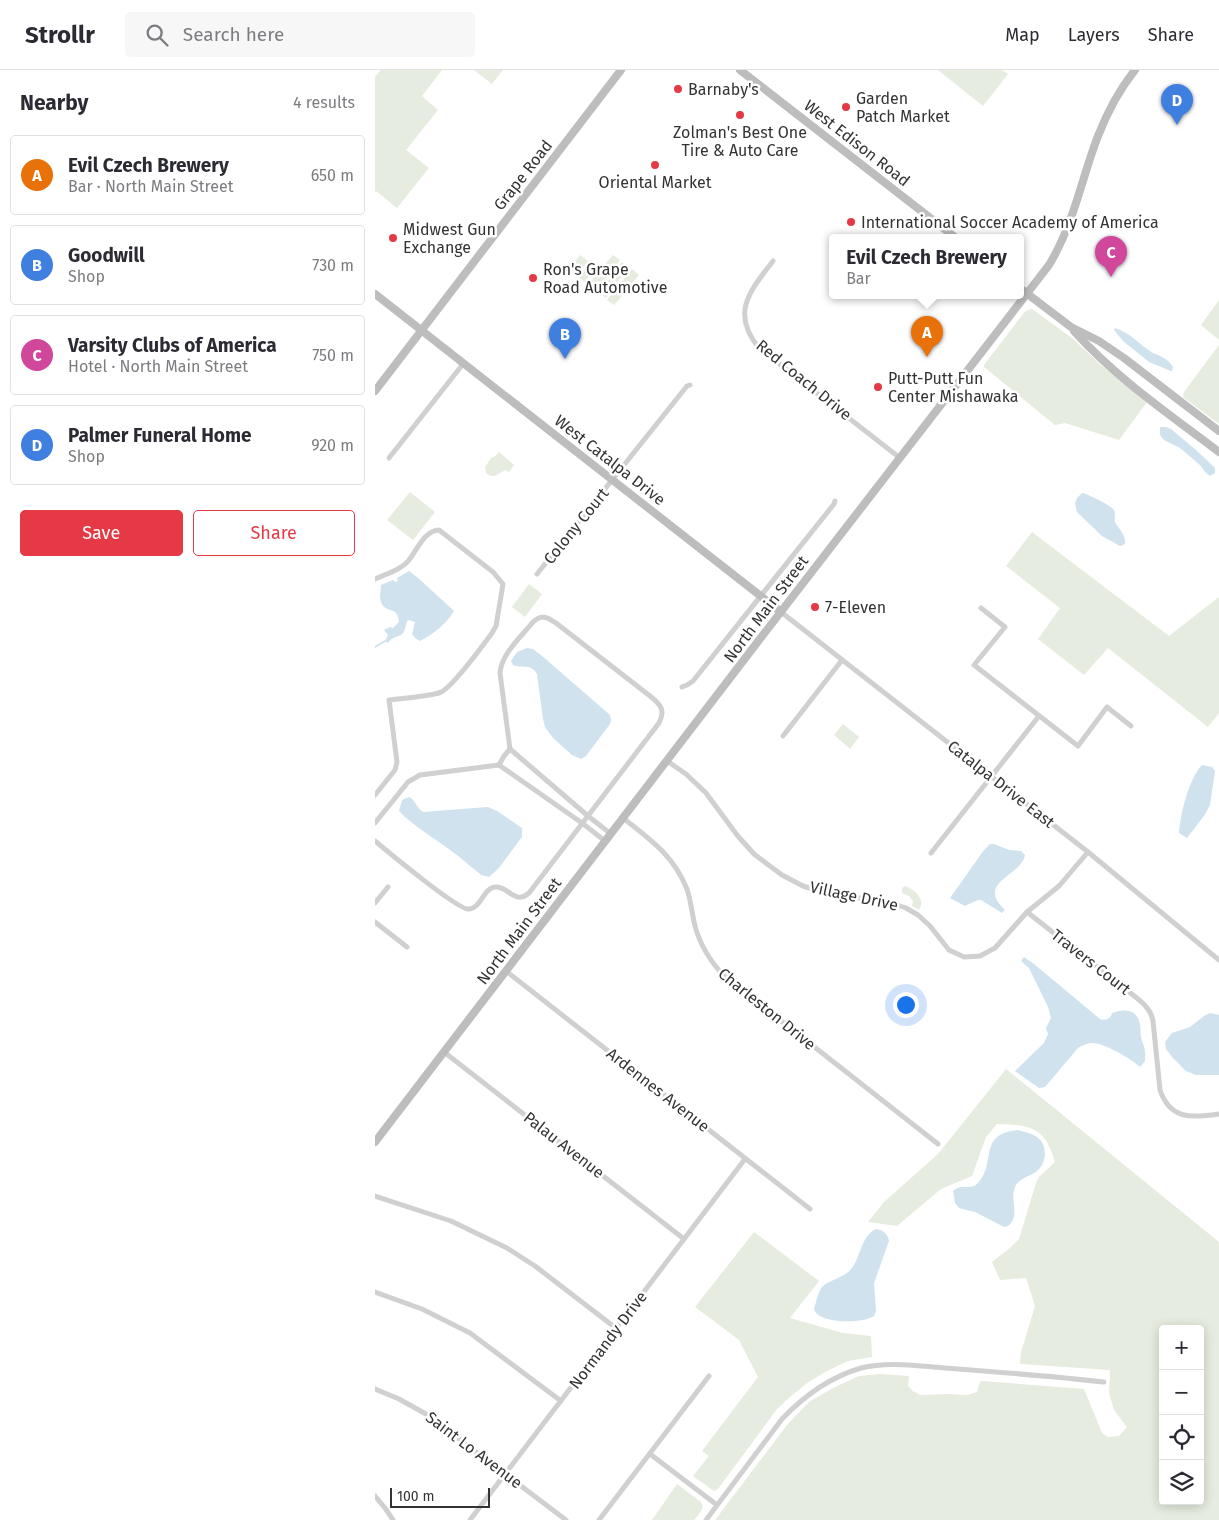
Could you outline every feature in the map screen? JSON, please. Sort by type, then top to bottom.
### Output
[{"type":"main road","name":"Grape Road","points":[[375,391],[621,70]]},
{"type":"main road","name":"West Edison Road","points":[[741,70],[951,234]]},
{"type":"main road","name":"North Main Street","points":[[375,1142],[1049,265],[1061,244],[1072,217],[1103,125],[1116,98],[1135,70]]},
{"type":"main road","points":[[1024,291],[1071,327],[1115,371],[1219,452]]},
{"type":"main road","name":"West Catalpa Drive","points":[[375,294],[781,612]]},
{"type":"main road","points":[[1071,327],[1099,341],[1124,358],[1219,431]]},
{"type":"street","name":"Red Coach Drive","points":[[773,262],[754,286],[747,301],[745,317],[753,340],[759,348],[900,458]]},
{"type":"street","points":[[389,458],[463,364]]},
{"type":"street","name":"Colony Court","points":[[537,574],[687,386],[690,385]]},
{"type":"street","points":[[682,687],[693,681],[835,501]]},
{"type":"street","points":[[375,579],[392,572],[407,562],[429,534],[434,530],[439,530],[493,572],[503,584],[496,626],[447,688],[439,693],[389,700],[397,762],[395,770],[375,795]]},
{"type":"street","points":[[981,608],[1005,627],[974,666],[1078,746],[1107,708],[1131,726]]},
{"type":"street","name":"Catalpa Drive East","points":[[781,612],[1088,852],[1219,960]]},
{"type":"street","points":[[375,841],[447,899],[467,910],[477,905],[493,887],[502,888],[516,897],[525,896],[582,823],[587,816],[659,723],[662,718],[660,704],[556,623],[545,616],[541,616],[533,622],[500,665],[511,749],[587,816],[611,834]]},
{"type":"street","points":[[783,736],[842,660]]},
{"type":"street","points":[[931,853],[1039,716]]},
{"type":"street","points":[[499,765],[511,749]]},
{"type":"street","name":"Village Drive","points":[[667,761],[686,774],[706,793],[737,835],[754,854],[782,875],[803,886],[825,893],[882,900],[898,904],[924,920],[949,950],[964,956],[972,957],[988,953],[1000,943],[1027,912],[1059,886],[1088,852]]},
{"type":"street","points":[[375,823],[408,782],[420,775],[499,765],[605,841]]},
{"type":"street","name":"Charleston Drive","points":[[623,818],[657,844],[666,853],[681,875],[689,896],[699,937],[710,959],[724,976],[938,1144]]},
{"type":"street","points":[[375,903],[388,886]]},
{"type":"street","name":"Travers Court","points":[[1027,912],[1142,1002],[1152,1015],[1159,1084],[1164,1100],[1175,1112],[1184,1116],[1219,1114]]},
{"type":"street","points":[[375,922],[407,947]]},
{"type":"street","name":"Ardennes Avenue","points":[[506,971],[810,1209]]},
{"type":"street","name":"Palau Avenue","points":[[444,1052],[684,1239]]},
{"type":"street","name":"Normandy Drive","points":[[470,1520],[745,1159]]},
{"type":"street","points":[[375,1196],[451,1222],[507,1248],[535,1266],[617,1328]]},
{"type":"street","points":[[375,1292],[422,1309],[470,1333],[561,1401]]},
{"type":"street","points":[[706,1520],[793,1407],[832,1379],[863,1368],[888,1364],[1104,1382]]},
{"type":"street","points":[[599,1520],[709,1376]]},
{"type":"street","name":"Saint Lo Avenue","points":[[375,1389],[399,1399],[426,1414],[567,1520]]},
{"type":"street","points":[[650,1454],[717,1505]]},
{"type":"street","points":[[375,1496],[393,1520]]},
{"type":"shaded area","points":[[381,70],[442,70],[422,96],[438,110],[406,150],[429,168],[397,208],[375,192],[375,77]]},
{"type":"shaded area","points":[[474,70],[503,70],[492,84]]},
{"type":"shaded area","points":[[938,70],[1002,70],[1008,74],[983,106]]},
{"type":"shaded area","points":[[580,255],[588,261],[576,275],[569,269]]},
{"type":"shaded area","points":[[613,255],[620,260],[608,275],[601,269]]},
{"type":"shaded area","points":[[590,262],[597,268],[585,282],[578,277]]},
{"type":"shaded area","points":[[622,262],[629,267],[617,282],[610,276]]},
{"type":"shaded area","points":[[632,269],[639,275],[627,289],[620,284]]},
{"type":"shaded area","points":[[600,270],[607,276],[595,291],[588,285]]},
{"type":"shaded area","points":[[610,278],[617,284],[606,298],[599,293]]},
{"type":"shaded area","points":[[619,285],[626,291],[614,305],[607,300]]},
{"type":"shaded area","points":[[1219,300],[1219,340],[1201,325]]},
{"type":"shaded area","points":[[1032,309],[1072,338],[1101,365],[1147,402],[1119,440],[1065,423],[1055,425],[984,367],[1023,314],[1027,310]]},
{"type":"shaded area","points":[[1219,345],[1219,424],[1183,397],[1184,392]]},
{"type":"shaded area","points":[[499,452],[514,465],[509,472],[505,470],[495,476],[491,476],[486,473],[485,467],[491,458]]},
{"type":"shaded area","points":[[410,492],[435,512],[413,540],[387,520]]},
{"type":"shaded area","points":[[1032,532],[1169,636],[1219,597],[1219,713],[1208,727],[1108,648],[1084,675],[1038,639],[1060,608],[1006,566]]},
{"type":"shaded area","points":[[529,584],[542,594],[525,617],[512,607]]},
{"type":"shaded area","points":[[843,724],[859,737],[850,749],[834,735]]},
{"type":"shaded area","points":[[905,886],[918,895],[921,902],[919,910],[912,906],[913,901],[909,896],[902,893],[902,888]]},
{"type":"shaded area","points":[[1006,1069],[1219,1242],[1219,1520],[715,1520],[787,1425],[809,1402],[859,1376],[880,1374],[909,1376],[908,1386],[920,1395],[967,1395],[977,1392],[982,1381],[1084,1389],[1102,1433],[1108,1437],[1119,1436],[1127,1427],[1114,1410],[1109,1393],[1110,1370],[1020,1364],[1021,1352],[1035,1306],[1026,1278],[1000,1280],[992,1262],[1019,1239],[1036,1183],[1039,1177],[1055,1162],[1051,1150],[1041,1135],[1028,1127],[997,1124],[986,1137],[972,1176],[941,1189],[897,1226],[868,1222],[884,1202],[938,1154]]},
{"type":"shaded area","points":[[754,1232],[819,1281],[790,1318],[843,1333],[871,1336],[872,1357],[848,1361],[827,1371],[807,1383],[790,1397],[777,1409],[718,1489],[714,1491],[693,1476],[709,1456],[702,1451],[758,1377],[739,1340],[695,1307]]},
{"type":"shaded area","points":[[677,1484],[701,1502],[702,1509],[699,1514],[694,1520],[652,1520]]},
{"type":"water","points":[[1115,328],[1126,333],[1166,360],[1173,367],[1172,371],[1149,362],[1123,341],[1114,330]]},
{"type":"water","points":[[1160,427],[1171,429],[1215,468],[1215,473],[1210,476],[1180,448],[1164,440],[1160,435]]},
{"type":"water","points":[[1082,493],[1099,500],[1114,510],[1115,522],[1123,535],[1125,544],[1120,546],[1102,536],[1077,512],[1075,503]]},
{"type":"water","points":[[409,571],[454,611],[439,628],[420,641],[412,634],[415,622],[408,620],[403,633],[388,643],[385,641],[388,635],[384,630],[390,627],[393,628],[399,622],[396,613],[385,608],[381,602],[381,585],[393,580],[395,582],[398,581],[397,578]]},
{"type":"water","points":[[527,648],[533,649],[542,656],[610,715],[610,724],[586,756],[581,759],[572,755],[553,738],[545,727],[535,671],[529,667],[513,665],[511,661],[517,652]]},
{"type":"water","points":[[1202,765],[1212,767],[1215,771],[1210,805],[1187,838],[1179,833],[1181,817],[1189,787]]},
{"type":"water","points":[[409,797],[423,812],[488,807],[522,828],[522,837],[499,868],[489,877],[481,875],[410,822],[399,811],[402,800]]},
{"type":"water","points":[[990,844],[1009,850],[1021,851],[1025,855],[1016,869],[997,886],[995,892],[997,900],[1005,910],[1002,913],[981,900],[965,906],[950,898]]},
{"type":"water","points":[[1024,957],[1100,1019],[1107,1019],[1112,1013],[1122,1011],[1134,1013],[1139,1020],[1145,1051],[1145,1061],[1140,1067],[1118,1052],[1093,1043],[1085,1044],[1078,1048],[1045,1087],[1039,1088],[1015,1071],[1044,1043],[1048,1034],[1046,1028],[1051,1018],[1048,1007],[1029,968],[1021,961]]},
{"type":"water","points":[[1210,1013],[1219,1015],[1219,1075],[1196,1075],[1186,1071],[1172,1057],[1166,1049],[1165,1042],[1172,1033],[1190,1027]]},
{"type":"water","points":[[1018,1130],[1041,1140],[1045,1154],[1040,1168],[1019,1182],[1015,1187],[1013,1197],[1014,1214],[1011,1223],[1006,1227],[1002,1226],[975,1212],[959,1208],[955,1203],[953,1191],[959,1187],[972,1186],[978,1183],[987,1167],[992,1143],[997,1137],[1005,1133]]},
{"type":"water","points":[[876,1229],[885,1233],[889,1241],[874,1283],[876,1311],[874,1316],[868,1319],[851,1321],[823,1318],[814,1309],[820,1290],[826,1284],[849,1272],[867,1236]]},
{"type":"waterway","points":[[375,647],[385,641]]},
{"type":"place","name":"Barnaby's","points":[[678,89]]},
{"type":"place","name":"Garden Patch Market","points":[[846,107]]},
{"type":"place","name":"Zolman's Best One Tire & Auto Care","points":[[740,115]]},
{"type":"place","name":"Palmer Funeral Home","points":[[1177,125]]},
{"type":"place","name":"Oriental Market","points":[[655,165]]},
{"type":"place","name":"International Soccer Academy of America","points":[[851,222]]},
{"type":"place","name":"Midwest Gun Exchange","points":[[393,238]]},
{"type":"place","name":"Varsity Clubs of America","points":[[1111,277]]},
{"type":"place","name":"Ron's Grape Road Automotive","points":[[533,278]]},
{"type":"place","name":"Evil Czech Brewery","points":[[927,357]]},
{"type":"place","name":"Goodwill","points":[[565,359]]},
{"type":"place","name":"Putt-Putt Fun Center Mishawaka","points":[[878,387]]},
{"type":"place","name":"7-Eleven","points":[[815,607]]}]
